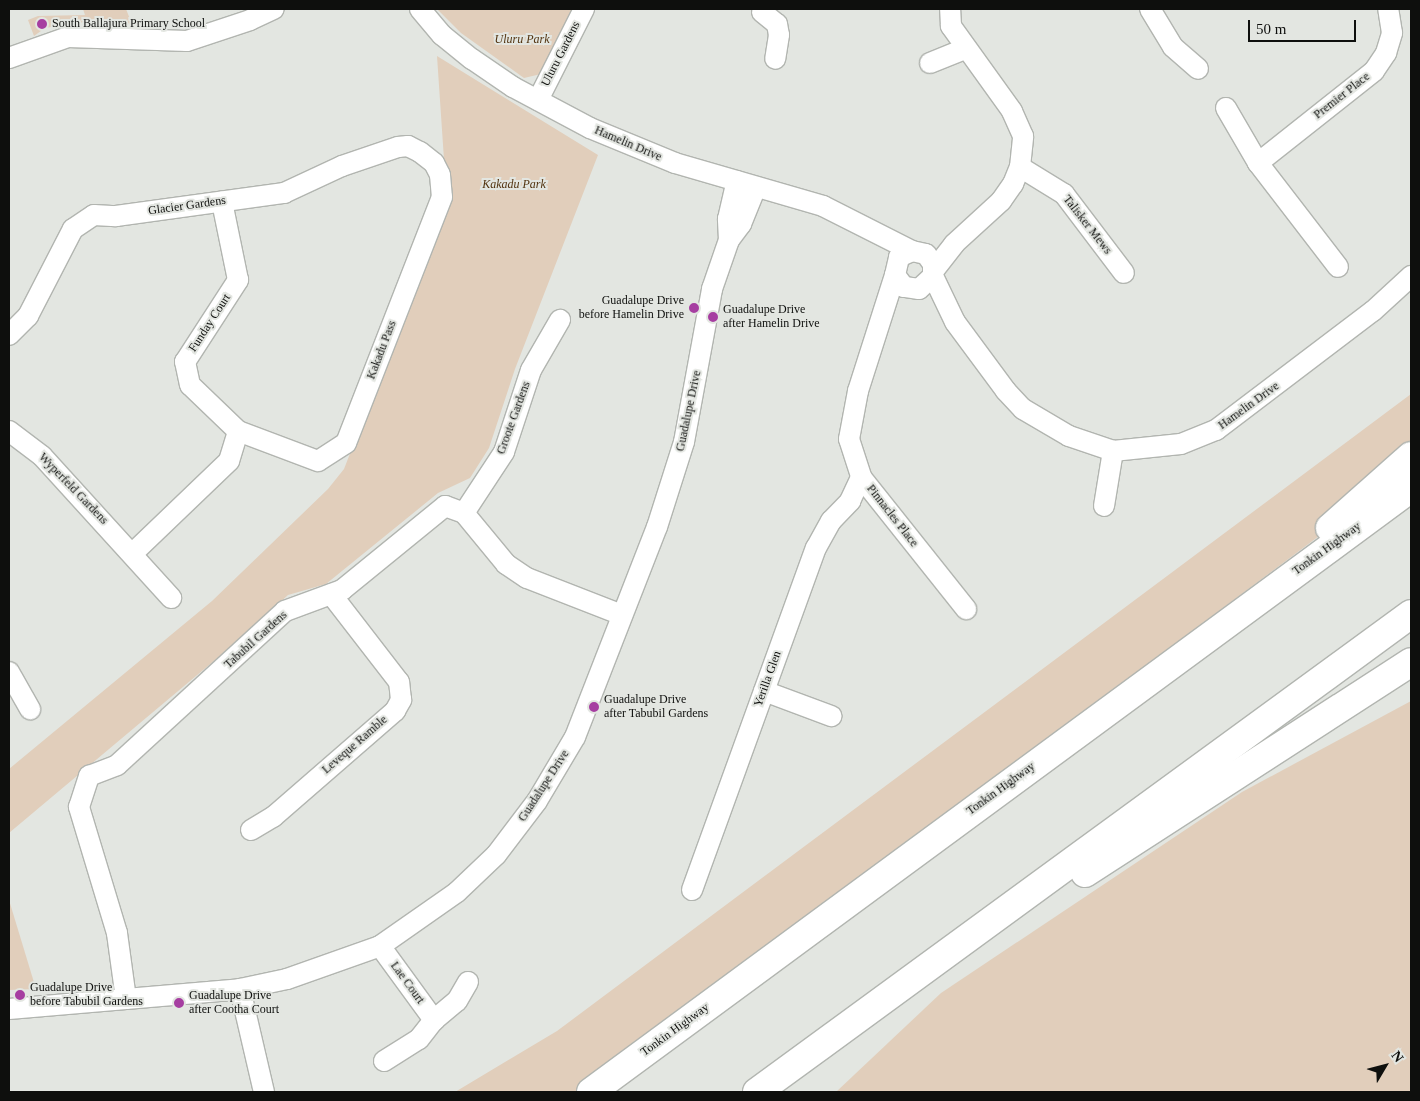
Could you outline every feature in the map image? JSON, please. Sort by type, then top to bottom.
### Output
[{"type":"highway","points":[[1199,642],[1411,456]]},
{"type":"highway","name":"Tonkin Highway","points":[[591,1092],[1199,642],[1411,488]]},
{"type":"highway","points":[[757,1092],[1411,614]]},
{"type":"highway","points":[[909,980],[1033,908],[1411,662]]},
{"type":"street","points":[[9,58],[68,38],[187,41],[250,20],[274,9]]},
{"type":"street","name":"Hamelin Drive","points":[[420,9],[442,35],[472,59],[538,100],[626,144],[675,163],[823,206],[916,251]]},
{"type":"street","name":"Uluru Gardens","points":[[538,100],[584,9]]},
{"type":"street","points":[[914,277],[1001,201],[1013,184],[1020,167],[1023,136],[1012,111],[964,49],[951,26],[950,9]]},
{"type":"street","name":"Premier Place","points":[[1258,163],[1374,71],[1386,53],[1392,33],[1388,9]]},
{"type":"street","points":[[761,10],[776,24],[779,35],[776,59]]},
{"type":"street","points":[[1157,11],[1173,47],[1198,69]]},
{"type":"street","points":[[930,64],[964,49]]},
{"type":"street","points":[[1226,108],[1258,163],[1338,267]]},
{"type":"street","name":"Glacier Gardens","points":[[9,335],[28,316],[73,229],[94,215],[116,216],[284,193],[342,166],[398,147],[408,146],[420,152]]},
{"type":"street","name":"Kakadu Pass","points":[[238,431],[318,461],[346,443],[442,197],[440,176],[434,163],[420,152]]},
{"type":"street","name":"Talisker Mews","points":[[1020,167],[1064,194],[1124,273]]},
{"type":"street","name":"Guadalupe Drive","points":[[729,240],[728,219],[737,181]]},
{"type":"street","name":"Guadalupe Drive","points":[[9,1009],[240,989],[287,979],[380,946],[457,892],[496,855],[538,800],[575,737],[611,653],[622,615],[658,527],[684,442],[712,289],[729,240],[741,224],[756,187]]},
{"type":"street","name":"Funday Court","points":[[222,202],[238,280],[185,362],[190,385],[238,431]]},
{"type":"street","points":[[914,277],[899,257],[972,226]]},
{"type":"street","name":"Hamelin Drive","points":[[864,227],[914,277],[954,322],[1006,392],[1024,409],[1069,436],[1113,451],[1180,444],[1216,430],[1373,311],[1411,276]]},
{"type":"street","points":[[914,277],[930,258],[916,251]]},
{"type":"street","name":"Pinnacles Place","points":[[914,277],[880,324],[858,391],[849,439],[861,477],[966,610]]},
{"type":"street","name":"Groote Gardens","points":[[464,513],[504,452],[531,370],[560,320]]},
{"type":"street","name":"Wyperfeld Gardens","points":[[9,430],[42,456],[133,552],[171,598]]},
{"type":"street","points":[[133,552],[229,461],[238,431]]},
{"type":"street","points":[[1104,506],[1113,451]]},
{"type":"street","name":"Yerilla Glen","points":[[692,890],[816,548],[831,521],[850,501],[861,477]]},
{"type":"street","name":"Tabubil Gardens","points":[[126,999],[117,934],[79,807],[89,776],[117,765],[285,612],[342,590],[445,506],[464,513]]},
{"type":"street","points":[[464,513],[506,564],[526,578],[622,615]]},
{"type":"street","name":"Leveque Ramble","points":[[251,830],[273,817],[395,711],[401,700],[400,682],[331,594]]},
{"type":"street","points":[[9,672],[30,709]]},
{"type":"street","points":[[764,691],[831,716]]},
{"type":"street","name":"Lae Court","points":[[380,946],[434,1020]]},
{"type":"street","points":[[384,1061],[419,1039],[434,1020],[457,1001],[468,982]]},
{"type":"street","points":[[240,989],[264,1092]]},
{"type":"green space","points":[[83,9],[126,9],[132,24],[105,19],[45,28],[34,36],[28,20],[38,16],[85,15]]},
{"type":"green space","name":"Uluru Park","points":[[437,9],[575,9],[541,74],[524,78],[461,33]]},
{"type":"green space","name":"Kakadu Park","points":[[437,56],[598,155],[515,369],[489,448],[470,478],[438,493],[326,584],[288,595],[246,634],[9,833],[9,769],[212,601],[328,489],[344,469],[447,204]]},
{"type":"green space","points":[[1411,394],[1411,467],[578,1092],[455,1092],[557,1031]]},
{"type":"green space","points":[[1411,701],[1411,1092],[836,1092],[941,993],[1242,792]]},
{"type":"green space","points":[[9,900],[36,989],[9,990]]},
{"type":"place","name":"South Ballajura Primary School","points":[[42,24]]},
{"type":"place","name":"Guadalupe Drive before Hamelin Drive","points":[[694,308]]},
{"type":"place","name":"Guadalupe Drive after Hamelin Drive","points":[[713,317]]},
{"type":"place","name":"Guadalupe Drive after Tabubil Gardens","points":[[594,707]]},
{"type":"place","name":"Guadalupe Drive before Tabubil Gardens","points":[[20,995]]},
{"type":"place","name":"Guadalupe Drive after Cootha Court","points":[[179,1003]]}]
